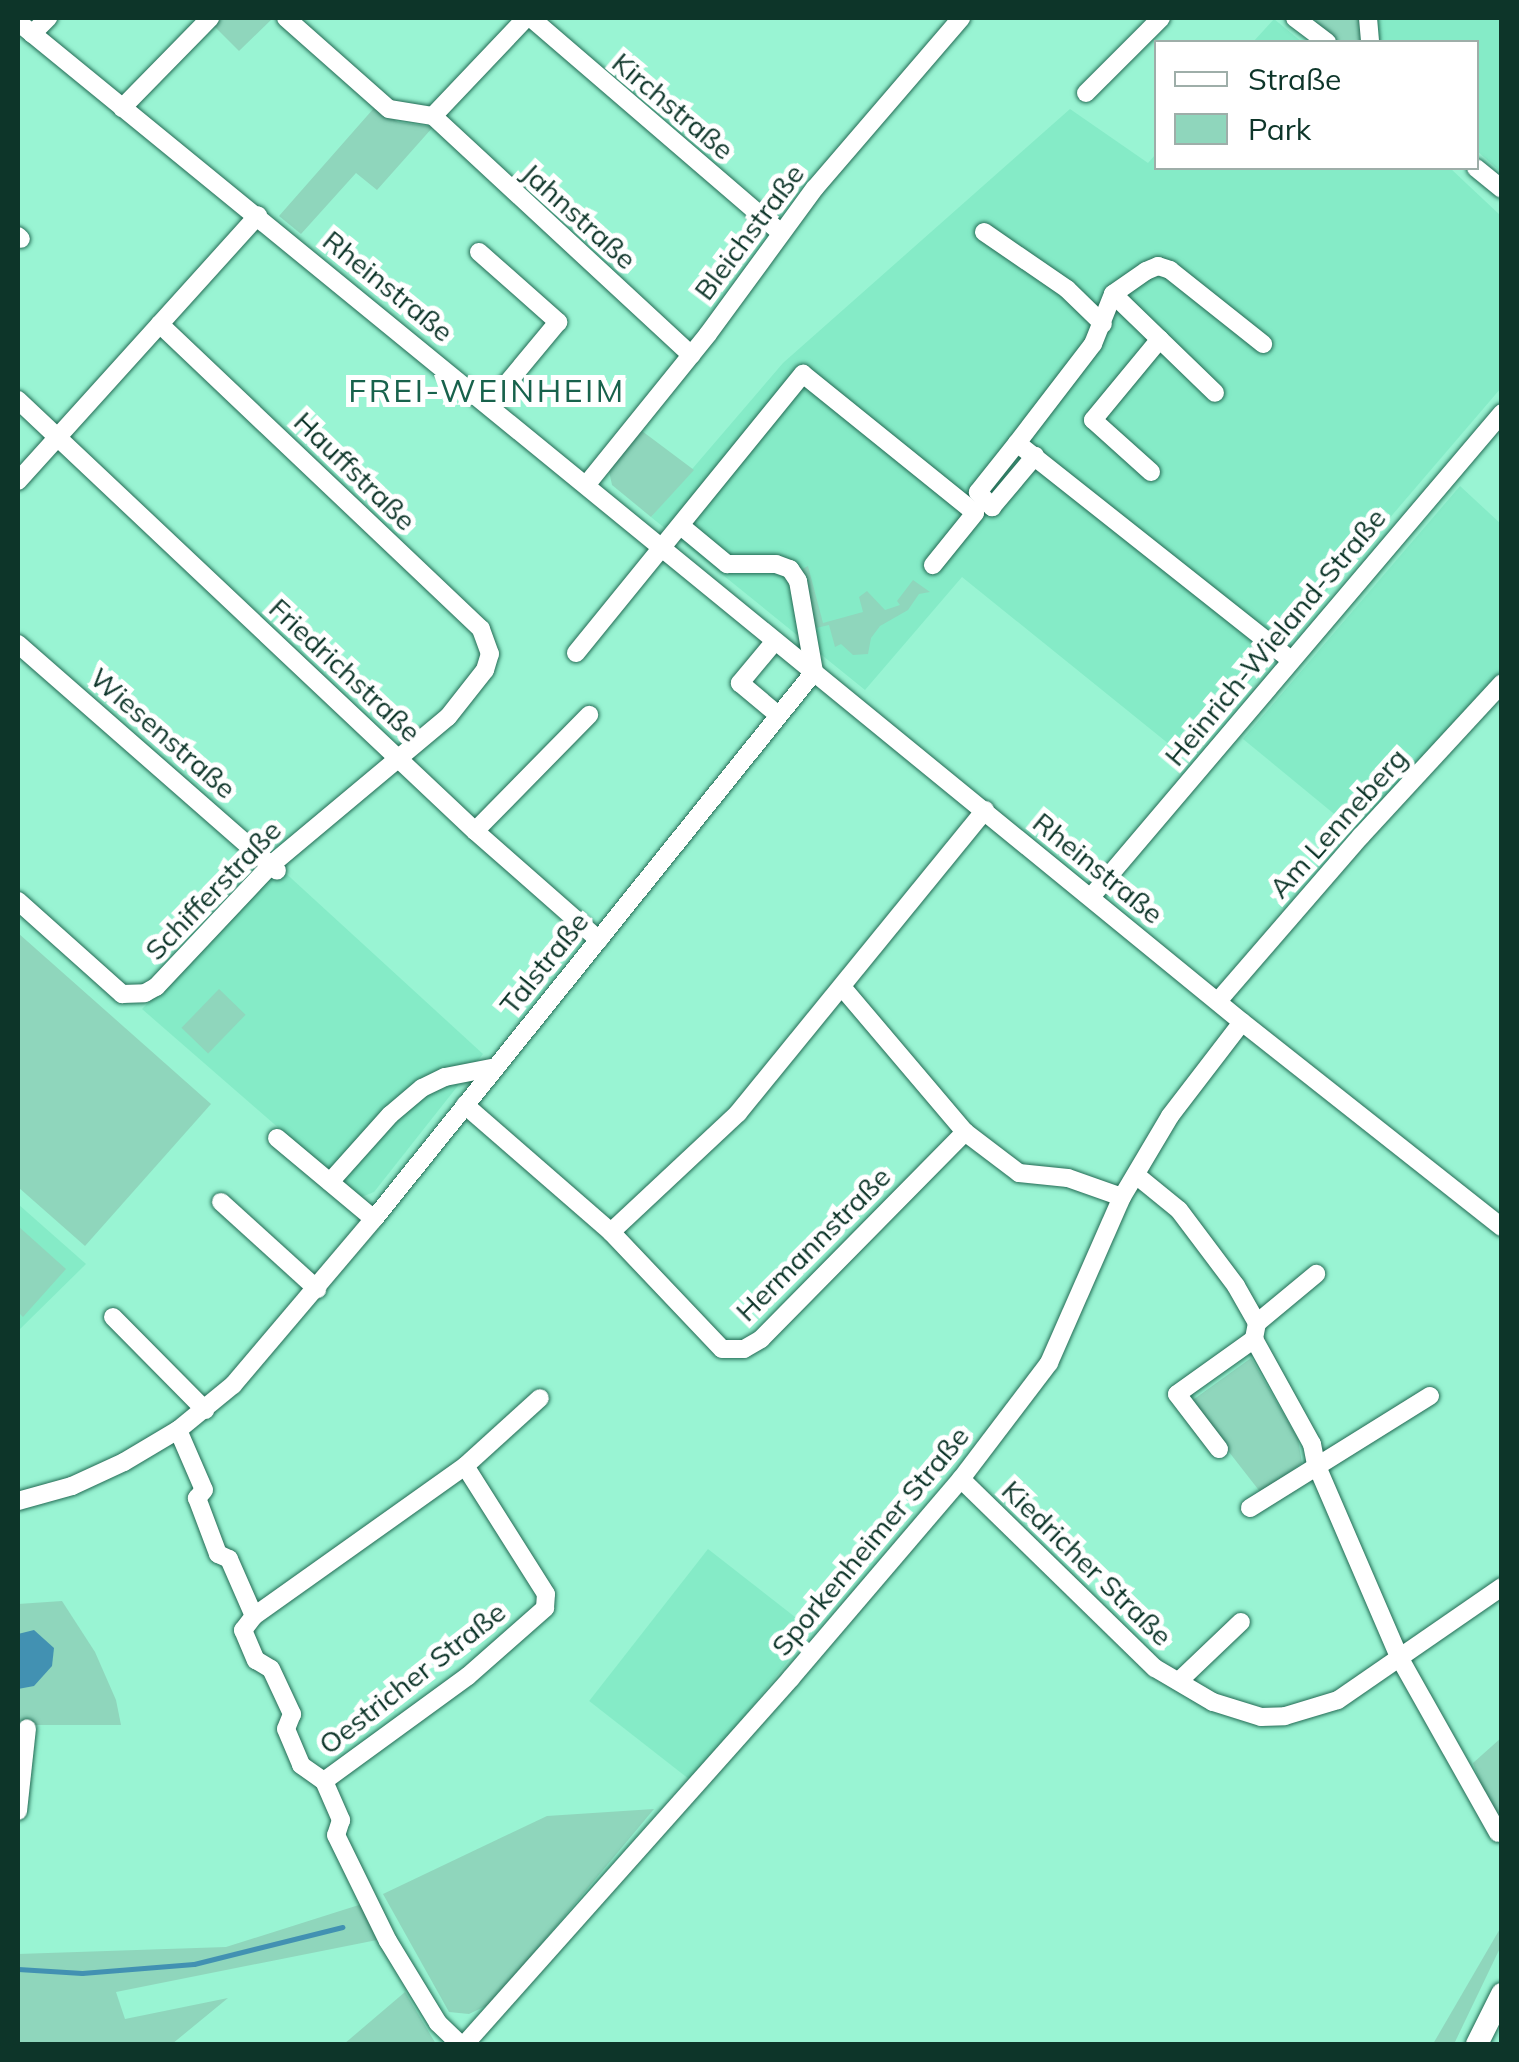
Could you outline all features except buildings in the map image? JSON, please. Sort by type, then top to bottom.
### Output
[{"type":"main road","points":[[1477,2044],[1499,2002]]},
{"type":"street","points":[[25,28],[48,18]]},
{"type":"street","points":[[122,108],[210,18]]},
{"type":"street","points":[[286,18],[389,110],[433,116],[528,18]]},
{"type":"street","name":"Kirchstraße","points":[[528,18],[781,233]]},
{"type":"street","name":"Bleichstraße","points":[[586,484],[781,233],[961,18]]},
{"type":"street","points":[[1086,93],[1161,18]]},
{"type":"street","points":[[1300,19],[1325,40]]},
{"type":"street","name":"Rheinstraße","points":[[25,28],[1242,1022],[1502,1226]]},
{"type":"street","name":"Jahnstraße","points":[[433,116],[690,355]]},
{"type":"street","points":[[1478,170],[1502,189]]},
{"type":"street","points":[[18,481],[258,215]]},
{"type":"street","points":[[984,232],[1068,289],[1103,324]]},
{"type":"street","points":[[479,252],[558,322],[489,405]]},
{"type":"street","points":[[1035,456],[995,506],[983,500],[978,492],[1103,324],[1114,294],[1146,271],[1158,266],[1170,270],[1263,344]]},
{"type":"street","points":[[1114,294],[1215,393]]},
{"type":"street","name":"Hauffstraße","points":[[160,324],[481,629],[490,654],[484,670]]},
{"type":"street","points":[[1151,472],[1093,420],[1160,339]]},
{"type":"street","points":[[576,653],[803,374],[975,513],[933,565]]},
{"type":"street","name":"Friedrichstraße","points":[[18,400],[475,831],[599,940]]},
{"type":"street","name":"Heinrich-Wieland-Straße","points":[[1091,897],[1502,413]]},
{"type":"street","points":[[1018,443],[1291,660]]},
{"type":"street","points":[[680,526],[728,564],[776,564],[790,569],[798,581],[814,672]]},
{"type":"street","points":[[774,642],[740,683],[777,714]]},
{"type":"street","name":"Wiesenstraße","points":[[18,644],[274,868]]},
{"type":"street","name":"Schifferstraße","points":[[18,901],[122,994],[134,996],[156,988],[274,868],[396,756],[420,743],[448,717],[484,670]]},
{"type":"street","name":"Talstraße","points":[[18,1501],[72,1486],[178,1430],[205,1410],[261,1356],[814,672]]},
{"type":"street","name":"Am Lenneberg","points":[[1218,1001],[1360,836],[1502,683]]},
{"type":"street","points":[[475,831],[589,714]]},
{"type":"street","points":[[611,1232],[695,1149],[720,1134],[985,810]]},
{"type":"street","points":[[842,987],[965,1132],[1020,1174],[1068,1178],[1122,1197]]},
{"type":"street","name":"Sporkenheimer Straße","points":[[463,2044],[752,1723],[961,1479],[1049,1363],[1122,1197],[1170,1116],[1242,1022]]},
{"type":"street","points":[[330,1182],[403,1102],[422,1088],[445,1077],[496,1067]]},
{"type":"street","name":"Hermannstraße","points":[[465,1105],[611,1232],[722,1349],[744,1348],[761,1339],[965,1132]]},
{"type":"street","points":[[278,1138],[374,1218]]},
{"type":"street","points":[[1136,1175],[1180,1210],[1256,1331],[1312,1444],[1316,1464],[1399,1657],[1498,1833]]},
{"type":"street","points":[[221,1202],[317,1288]]},
{"type":"street","points":[[1219,1450],[1178,1394],[1256,1331],[1316,1274]]},
{"type":"street","points":[[113,1317],[205,1410]]},
{"type":"street","points":[[1250,1508],[1430,1396]]},
{"type":"street","points":[[463,2044],[438,2023],[388,1941],[336,1835],[342,1820],[324,1781],[301,1765],[286,1729],[292,1714],[271,1669],[256,1660],[243,1630],[254,1616],[465,1466],[540,1398]]},
{"type":"street","points":[[178,1430],[204,1490],[197,1498],[218,1554],[229,1560],[254,1616]]},
{"type":"street","name":"Oestricher Straße","points":[[324,1781],[468,1676],[544,1608],[546,1594],[465,1466]]},
{"type":"street","name":"Kiedricher Straße","points":[[961,1479],[1155,1668],[1232,1711],[1285,1716],[1338,1700],[1502,1586]]},
{"type":"street","name":"Kiedricher Straße","points":[[1180,1680],[1241,1622]]},
{"type":"street","points":[[18,1811],[27,1728]]},
{"type":"shaded area","points":[[1378,18],[1501,18],[1501,172],[1479,153],[1479,40],[1379,40]]},
{"type":"shaded area","points":[[1274,19],[1300,40],[1255,40]]},
{"type":"shaded area","points":[[1070,109],[1148,163],[1154,156],[1154,170],[1452,170],[1501,216],[1501,388],[1185,757],[962,577],[865,690],[651,517],[783,363]]},
{"type":"shaded area","points":[[1460,486],[1501,524],[1501,683],[1361,836],[1243,739]]},
{"type":"shaded area","points":[[280,868],[483,1054],[374,1192],[359,1198],[142,1009]]},
{"type":"shaded area","points":[[18,1204],[86,1264],[18,1331]]},
{"type":"shaded area","points":[[708,1549],[812,1630],[693,1782],[589,1701]]},
{"type":"green space","points":[[222,18],[273,18],[239,51],[214,26]]},
{"type":"green space","points":[[1316,18],[1363,18],[1365,40],[1333,40],[1315,27]]},
{"type":"green space","points":[[374,108],[398,122],[433,127],[377,190],[356,173],[301,234],[279,216]]},
{"type":"green space","points":[[642,431],[694,470],[651,517],[612,485],[609,471]]},
{"type":"green space","points":[[808,566],[823,623],[863,612],[859,597],[867,591],[885,610],[900,605],[897,601],[913,580],[930,592],[919,594],[908,610],[880,626],[871,638],[868,654],[853,655],[841,644],[835,647],[829,625],[816,628],[802,569]]},
{"type":"green space","points":[[18,933],[211,1104],[85,1246],[18,1187]]},
{"type":"green space","points":[[219,989],[246,1015],[208,1054],[181,1028]]},
{"type":"green space","points":[[18,1226],[66,1269],[23,1317],[18,1312]]},
{"type":"green space","points":[[1251,1358],[1298,1439],[1302,1463],[1261,1493],[1190,1402]]},
{"type":"green space","points":[[62,1601],[95,1652],[116,1700],[121,1725],[18,1725],[18,1604]]},
{"type":"green space","points":[[1501,1738],[1501,1818],[1490,1809],[1473,1763]]},
{"type":"green space","points":[[654,1809],[492,2003],[469,2014],[449,2012],[383,1894],[547,1816]]},
{"type":"green space","points":[[362,1904],[377,1940],[116,1992],[125,2019],[228,1998],[172,2044],[18,2044],[18,1954],[226,1947]]},
{"type":"green space","points":[[1501,1927],[1501,1946],[1454,2044],[1433,2044]]},
{"type":"green space","points":[[405,1992],[436,2044],[344,2044]]},
{"type":"water","points":[[34,1630],[54,1648],[52,1666],[34,1686],[18,1689],[18,1634]]},
{"type":"waterway","points":[[18,1969],[82,1973],[194,1964],[342,1927]]},
{"type":"district","name":"FREI-WEINHEIM","points":[[487,390]]}]
